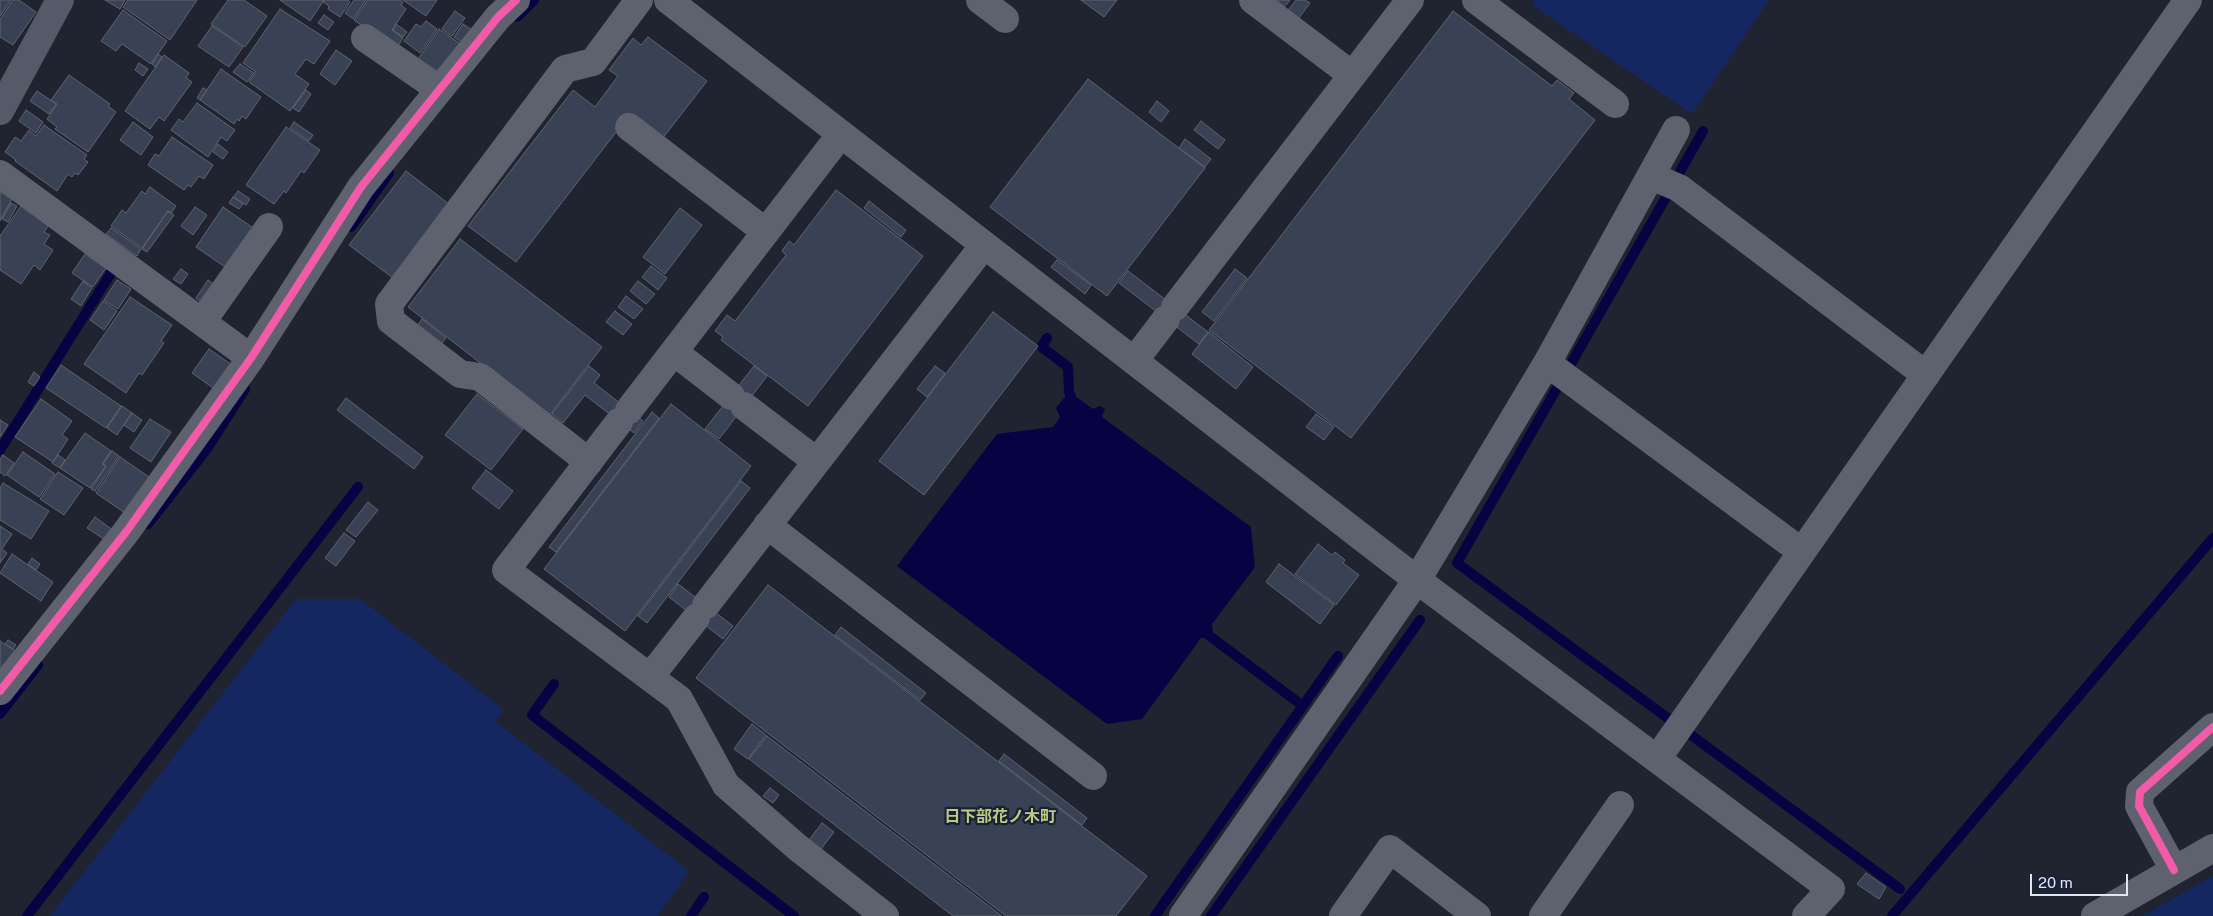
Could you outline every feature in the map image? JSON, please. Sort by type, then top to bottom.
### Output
[{"type":"main road","points":[[0,111],[60,0]]},
{"type":"street","points":[[0,691],[126,532],[251,358],[361,187],[498,17],[516,0]]},
{"type":"street","points":[[589,462],[480,377],[460,374],[391,321],[389,304],[566,69],[593,62],[639,0]]},
{"type":"street","points":[[668,0],[1417,580],[1830,889],[1806,916]]},
{"type":"street","points":[[980,0],[1005,19]]},
{"type":"street","points":[[1253,0],[1352,75]]},
{"type":"street","points":[[1134,361],[1410,0]]},
{"type":"street","points":[[1476,0],[1615,104]]},
{"type":"street","points":[[1657,760],[2188,0]]},
{"type":"street","points":[[365,38],[439,89]]},
{"type":"street","points":[[629,127],[766,232]]},
{"type":"street","points":[[1183,916],[1417,580],[1547,363],[1676,130]]},
{"type":"street","points":[[841,134],[506,570],[679,699],[726,785],[797,847],[885,916]]},
{"type":"street","points":[[0,174],[251,358]]},
{"type":"street","points":[[1651,176],[1679,188],[1926,375]]},
{"type":"street","points":[[202,322],[269,227]]},
{"type":"street","points":[[650,677],[984,245]]},
{"type":"street","points":[[674,352],[816,461]]},
{"type":"street","points":[[1547,363],[1802,552]]},
{"type":"street","points":[[767,525],[1093,776]]},
{"type":"street","points":[[2174,870],[2139,806],[2140,792],[2213,727]]},
{"type":"street","points":[[1543,916],[1620,805]]},
{"type":"street","points":[[1343,916],[1390,848],[1477,916]]},
{"type":"street","points":[[2095,916],[2213,848]]},
{"type":"shaded area","points":[[1535,0],[1769,0],[1692,114],[1532,5]]},
{"type":"shaded area","points":[[1069,392],[1093,409],[1100,406],[1105,409],[1102,417],[1251,527],[1255,567],[1212,624],[1213,632],[1209,637],[1201,638],[1142,719],[1107,724],[897,566],[997,434],[1053,427],[1060,417],[1056,408]]},
{"type":"shaded area","points":[[296,599],[360,599],[504,710],[495,721],[689,871],[658,916],[50,916]]},
{"type":"shaded area","points":[[2213,876],[2213,916],[2142,916]]},
{"type":"building","points":[[0,0],[11,0],[0,16]]},
{"type":"building","points":[[13,0],[19,0],[36,12],[13,45],[0,37],[0,19]]},
{"type":"building","points":[[105,0],[125,0],[120,9]]},
{"type":"building","points":[[128,0],[197,0],[170,40],[123,7]]},
{"type":"building","points":[[228,0],[244,0],[267,16],[245,47],[211,24]]},
{"type":"building","points":[[280,0],[324,0],[310,21]]},
{"type":"building","points":[[325,0],[348,0],[350,2],[340,17],[328,9],[329,6],[323,2]]},
{"type":"building","points":[[354,0],[366,0],[353,19],[345,13]]},
{"type":"building","points":[[368,0],[399,0],[403,2],[401,5],[406,9],[392,30],[403,38],[396,49],[354,20]]},
{"type":"building","points":[[403,0],[437,0],[426,16]]},
{"type":"building","points":[[1081,0],[1117,0],[1104,17]]},
{"type":"building","points":[[1273,0],[1290,0],[1282,10]]},
{"type":"building","points":[[1296,0],[1305,0],[1310,3],[1296,22],[1285,14]]},
{"type":"building","points":[[280,9],[330,41],[314,64],[306,59],[295,74],[309,84],[290,111],[249,82],[256,72],[243,63]]},
{"type":"building","points":[[123,10],[167,41],[151,64],[122,44],[116,51],[101,41]]},
{"type":"building","points":[[455,11],[465,18],[452,36],[442,29]]},
{"type":"building","points":[[1453,11],[1552,86],[1557,80],[1574,93],[1569,99],[1595,120],[1351,438],[1209,330]]},
{"type":"building","points":[[324,15],[334,22],[328,30],[318,23]]},
{"type":"building","points":[[426,21],[437,29],[420,53],[404,41],[416,24],[421,27]]},
{"type":"building","points":[[396,24],[407,32],[403,37],[393,30]]},
{"type":"building","points":[[463,24],[472,30],[463,43],[454,37]]},
{"type":"building","points":[[212,26],[243,47],[229,67],[198,46]]},
{"type":"building","points":[[439,29],[462,45],[440,75],[418,59]]},
{"type":"building","points":[[648,37],[707,81],[662,139],[630,114],[516,262],[468,226],[573,90],[595,107],[618,76],[609,70],[633,38],[641,45]]},
{"type":"building","points":[[336,50],[352,61],[335,85],[320,74]]},
{"type":"building","points":[[158,54],[162,57],[155,67],[152,64]]},
{"type":"building","points":[[164,55],[189,73],[186,78],[192,82],[164,121],[159,117],[150,129],[125,111]]},
{"type":"building","points":[[139,63],[148,69],[143,76],[135,70]]},
{"type":"building","points":[[240,64],[254,73],[247,82],[233,72]]},
{"type":"building","points":[[221,69],[261,97],[246,119],[242,116],[234,124],[200,100]]},
{"type":"building","points":[[69,75],[110,104],[108,106],[116,112],[88,152],[55,129],[57,127],[47,119],[57,104],[51,100]]},
{"type":"building","points":[[1088,79],[1205,168],[1107,296],[990,207]]},
{"type":"building","points":[[203,88],[207,90],[200,100],[197,98]]},
{"type":"building","points":[[306,90],[311,94],[299,112],[293,108]]},
{"type":"building","points":[[37,91],[56,104],[49,114],[30,101]]},
{"type":"building","points":[[1157,101],[1169,111],[1161,122],[1149,112]]},
{"type":"building","points":[[197,103],[235,130],[227,141],[221,137],[208,157],[171,130],[179,119],[183,122]]},
{"type":"building","points":[[26,110],[43,122],[36,133],[19,121]]},
{"type":"building","points":[[1201,121],[1225,140],[1218,149],[1194,130]]},
{"type":"building","points":[[133,122],[153,137],[141,155],[120,140]]},
{"type":"building","points":[[294,122],[313,135],[309,141],[290,128]]},
{"type":"building","points":[[44,125],[87,155],[84,159],[88,162],[78,175],[75,173],[72,177],[68,174],[57,191],[5,152],[15,137],[21,141],[29,130],[36,136]]},
{"type":"building","points":[[286,127],[320,150],[304,173],[301,171],[286,193],[284,191],[274,204],[246,185]]},
{"type":"building","points":[[172,137],[213,165],[204,179],[199,176],[191,187],[188,185],[184,190],[148,165],[155,154],[159,156]]},
{"type":"building","points":[[1185,139],[1211,159],[1205,167],[1179,148]]},
{"type":"building","points":[[218,144],[228,152],[223,159],[213,152]]},
{"type":"building","points":[[406,171],[454,208],[397,281],[349,245]]},
{"type":"building","points":[[150,187],[176,206],[171,213],[168,211],[142,248],[111,226],[122,210],[126,213],[142,191],[145,194]]},
{"type":"building","points":[[836,190],[923,256],[808,406],[721,340],[723,337],[715,331],[727,315],[735,321],[786,255],[782,251],[789,241],[794,245]]},
{"type":"building","points":[[238,191],[250,199],[246,205],[234,197]]},
{"type":"building","points":[[0,192],[12,199],[0,221]]},
{"type":"building","points":[[233,197],[243,204],[239,209],[229,203]]},
{"type":"building","points":[[869,201],[906,230],[901,237],[864,208]]},
{"type":"building","points":[[11,203],[17,206],[8,222],[2,219]]},
{"type":"building","points":[[21,206],[49,225],[44,232],[50,235],[44,244],[53,250],[40,270],[34,265],[21,284],[0,270],[0,236]]},
{"type":"building","points":[[195,207],[207,215],[193,235],[181,226]]},
{"type":"building","points":[[223,207],[256,230],[228,269],[196,247]]},
{"type":"building","points":[[680,208],[702,225],[665,274],[643,257]]},
{"type":"building","points":[[168,211],[174,215],[147,252],[142,249]]},
{"type":"building","points":[[111,228],[141,249],[137,256],[106,234]]},
{"type":"building","points":[[460,239],[602,347],[549,416],[408,307]]},
{"type":"building","points":[[85,254],[106,268],[93,287],[72,273]]},
{"type":"building","points":[[1057,260],[1091,285],[1085,294],[1051,267]]},
{"type":"building","points":[[651,266],[667,278],[658,290],[642,277]]},
{"type":"building","points":[[181,269],[188,274],[181,284],[173,279]]},
{"type":"building","points":[[1235,269],[1247,278],[1214,321],[1202,312]]},
{"type":"building","points":[[1128,271],[1208,332],[1199,344],[1119,283]]},
{"type":"building","points":[[117,280],[131,289],[118,309],[104,300]]},
{"type":"building","points":[[208,280],[216,286],[203,304],[196,298]]},
{"type":"building","points":[[83,281],[92,288],[81,306],[71,299]]},
{"type":"building","points":[[638,281],[655,294],[646,304],[630,291]]},
{"type":"building","points":[[626,296],[643,309],[634,319],[618,307]]},
{"type":"building","points":[[130,297],[172,325],[161,341],[164,343],[142,375],[139,373],[126,393],[84,364]]},
{"type":"building","points":[[103,301],[117,311],[104,330],[90,320]]},
{"type":"building","points":[[615,311],[632,324],[623,335],[606,322]]},
{"type":"building","points":[[993,312],[1038,346],[924,495],[879,461]]},
{"type":"building","points":[[422,319],[446,338],[439,347],[415,329]]},
{"type":"building","points":[[1209,332],[1253,367],[1236,389],[1192,354]]},
{"type":"building","points":[[209,349],[232,365],[216,390],[192,373]]},
{"type":"building","points":[[61,365],[121,406],[106,428],[46,388]]},
{"type":"building","points":[[589,366],[600,375],[594,383],[643,421],[634,433],[585,395],[563,423],[552,414]]},
{"type":"building","points":[[754,366],[767,376],[719,439],[705,429]]},
{"type":"building","points":[[935,366],[945,373],[927,397],[917,389]]},
{"type":"building","points":[[34,372],[40,377],[34,386],[28,382]]},
{"type":"building","points":[[477,394],[523,429],[491,470],[445,435]]},
{"type":"building","points":[[346,398],[423,457],[414,469],[337,410]]},
{"type":"building","points":[[41,399],[72,421],[62,435],[68,439],[53,462],[15,437]]},
{"type":"building","points":[[671,404],[751,466],[625,631],[544,569]]},
{"type":"building","points":[[122,406],[132,413],[117,435],[107,428]]},
{"type":"building","points":[[652,412],[659,418],[556,552],[549,547]]},
{"type":"building","points":[[132,413],[142,420],[134,432],[124,425]]},
{"type":"building","points":[[1316,414],[1334,427],[1324,440],[1306,427]]},
{"type":"building","points":[[150,419],[171,432],[151,462],[130,448]]},
{"type":"building","points":[[0,420],[8,425],[0,437]]},
{"type":"building","points":[[85,433],[111,451],[102,464],[106,466],[90,488],[60,468]]},
{"type":"building","points":[[112,451],[119,456],[95,491],[91,489],[106,466],[103,464]]},
{"type":"building","points":[[23,452],[55,474],[39,497],[7,475]]},
{"type":"building","points":[[3,455],[14,463],[5,476],[0,472],[0,460]]},
{"type":"building","points":[[58,455],[65,460],[60,468],[52,463]]},
{"type":"building","points":[[120,457],[149,477],[125,513],[96,493]]},
{"type":"building","points":[[486,470],[513,491],[499,509],[472,488]]},
{"type":"building","points":[[58,472],[83,488],[64,515],[40,499]]},
{"type":"building","points":[[741,481],[750,488],[647,623],[638,616]]},
{"type":"building","points":[[3,483],[49,511],[31,539],[0,520],[0,488]]},
{"type":"building","points":[[368,502],[378,510],[356,537],[346,530]]},
{"type":"building","points":[[95,517],[114,531],[107,541],[87,528]]},
{"type":"building","points":[[0,526],[12,534],[2,549],[7,553],[0,563]]},
{"type":"building","points":[[344,533],[355,541],[336,566],[325,558]]},
{"type":"building","points":[[1318,544],[1332,555],[1335,552],[1345,560],[1343,563],[1359,575],[1336,605],[1295,574]]},
{"type":"building","points":[[12,554],[53,582],[41,601],[0,573]]},
{"type":"building","points":[[32,558],[40,564],[36,570],[28,564]]},
{"type":"building","points":[[1279,564],[1334,605],[1320,624],[1266,582]]},
{"type":"building","points":[[678,584],[733,626],[723,639],[669,597]]},
{"type":"building","points":[[768,585],[1147,876],[1116,916],[1006,916],[696,678]]},
{"type":"building","points":[[841,627],[926,693],[920,700],[835,635]]},
{"type":"building","points":[[8,640],[16,645],[13,649],[5,644]]},
{"type":"building","points":[[0,641],[17,652],[0,674]]},
{"type":"building","points":[[752,724],[766,735],[748,759],[734,749]]},
{"type":"building","points":[[767,736],[1002,916],[953,916],[749,759]]},
{"type":"building","points":[[1004,754],[1087,818],[1082,825],[999,761]]},
{"type":"building","points":[[770,788],[779,795],[773,803],[763,796]]},
{"type":"building","points":[[822,823],[834,832],[821,849],[809,840]]},
{"type":"building","points":[[1866,873],[1886,887],[1879,899],[1857,884]]},
{"type":"waterway","points":[[517,17],[534,0]]},
{"type":"waterway","points":[[1677,177],[1703,131]]},
{"type":"waterway","points":[[351,227],[389,173]]},
{"type":"waterway","points":[[1568,369],[1669,192]]},
{"type":"waterway","points":[[0,450],[111,273]]},
{"type":"waterway","points":[[1047,338],[1042,346],[1043,348],[1068,367],[1069,392],[1074,404]]},
{"type":"waterway","points":[[1561,381],[1457,563],[1669,719]]},
{"type":"waterway","points":[[148,524],[207,449],[245,389]]},
{"type":"waterway","points":[[27,916],[358,487]]},
{"type":"waterway","points":[[1892,916],[2213,538]]},
{"type":"waterway","points":[[1211,916],[1420,620]]},
{"type":"waterway","points":[[1199,628],[1303,706]]},
{"type":"waterway","points":[[1155,916],[1338,656]]},
{"type":"waterway","points":[[0,714],[38,665]]},
{"type":"waterway","points":[[554,684],[532,715],[794,916]]},
{"type":"waterway","points":[[1691,735],[1900,889]]},
{"type":"waterway","points":[[691,916],[704,897]]},
{"type":"cycle path","points":[[0,691],[126,532],[251,358],[361,187],[498,17],[516,0]]},
{"type":"cycle path","points":[[2174,870],[2139,806],[2140,792],[2213,727]]},
{"type":"district","name":"日下部花ノ木町","points":[[1000,817]]}]
